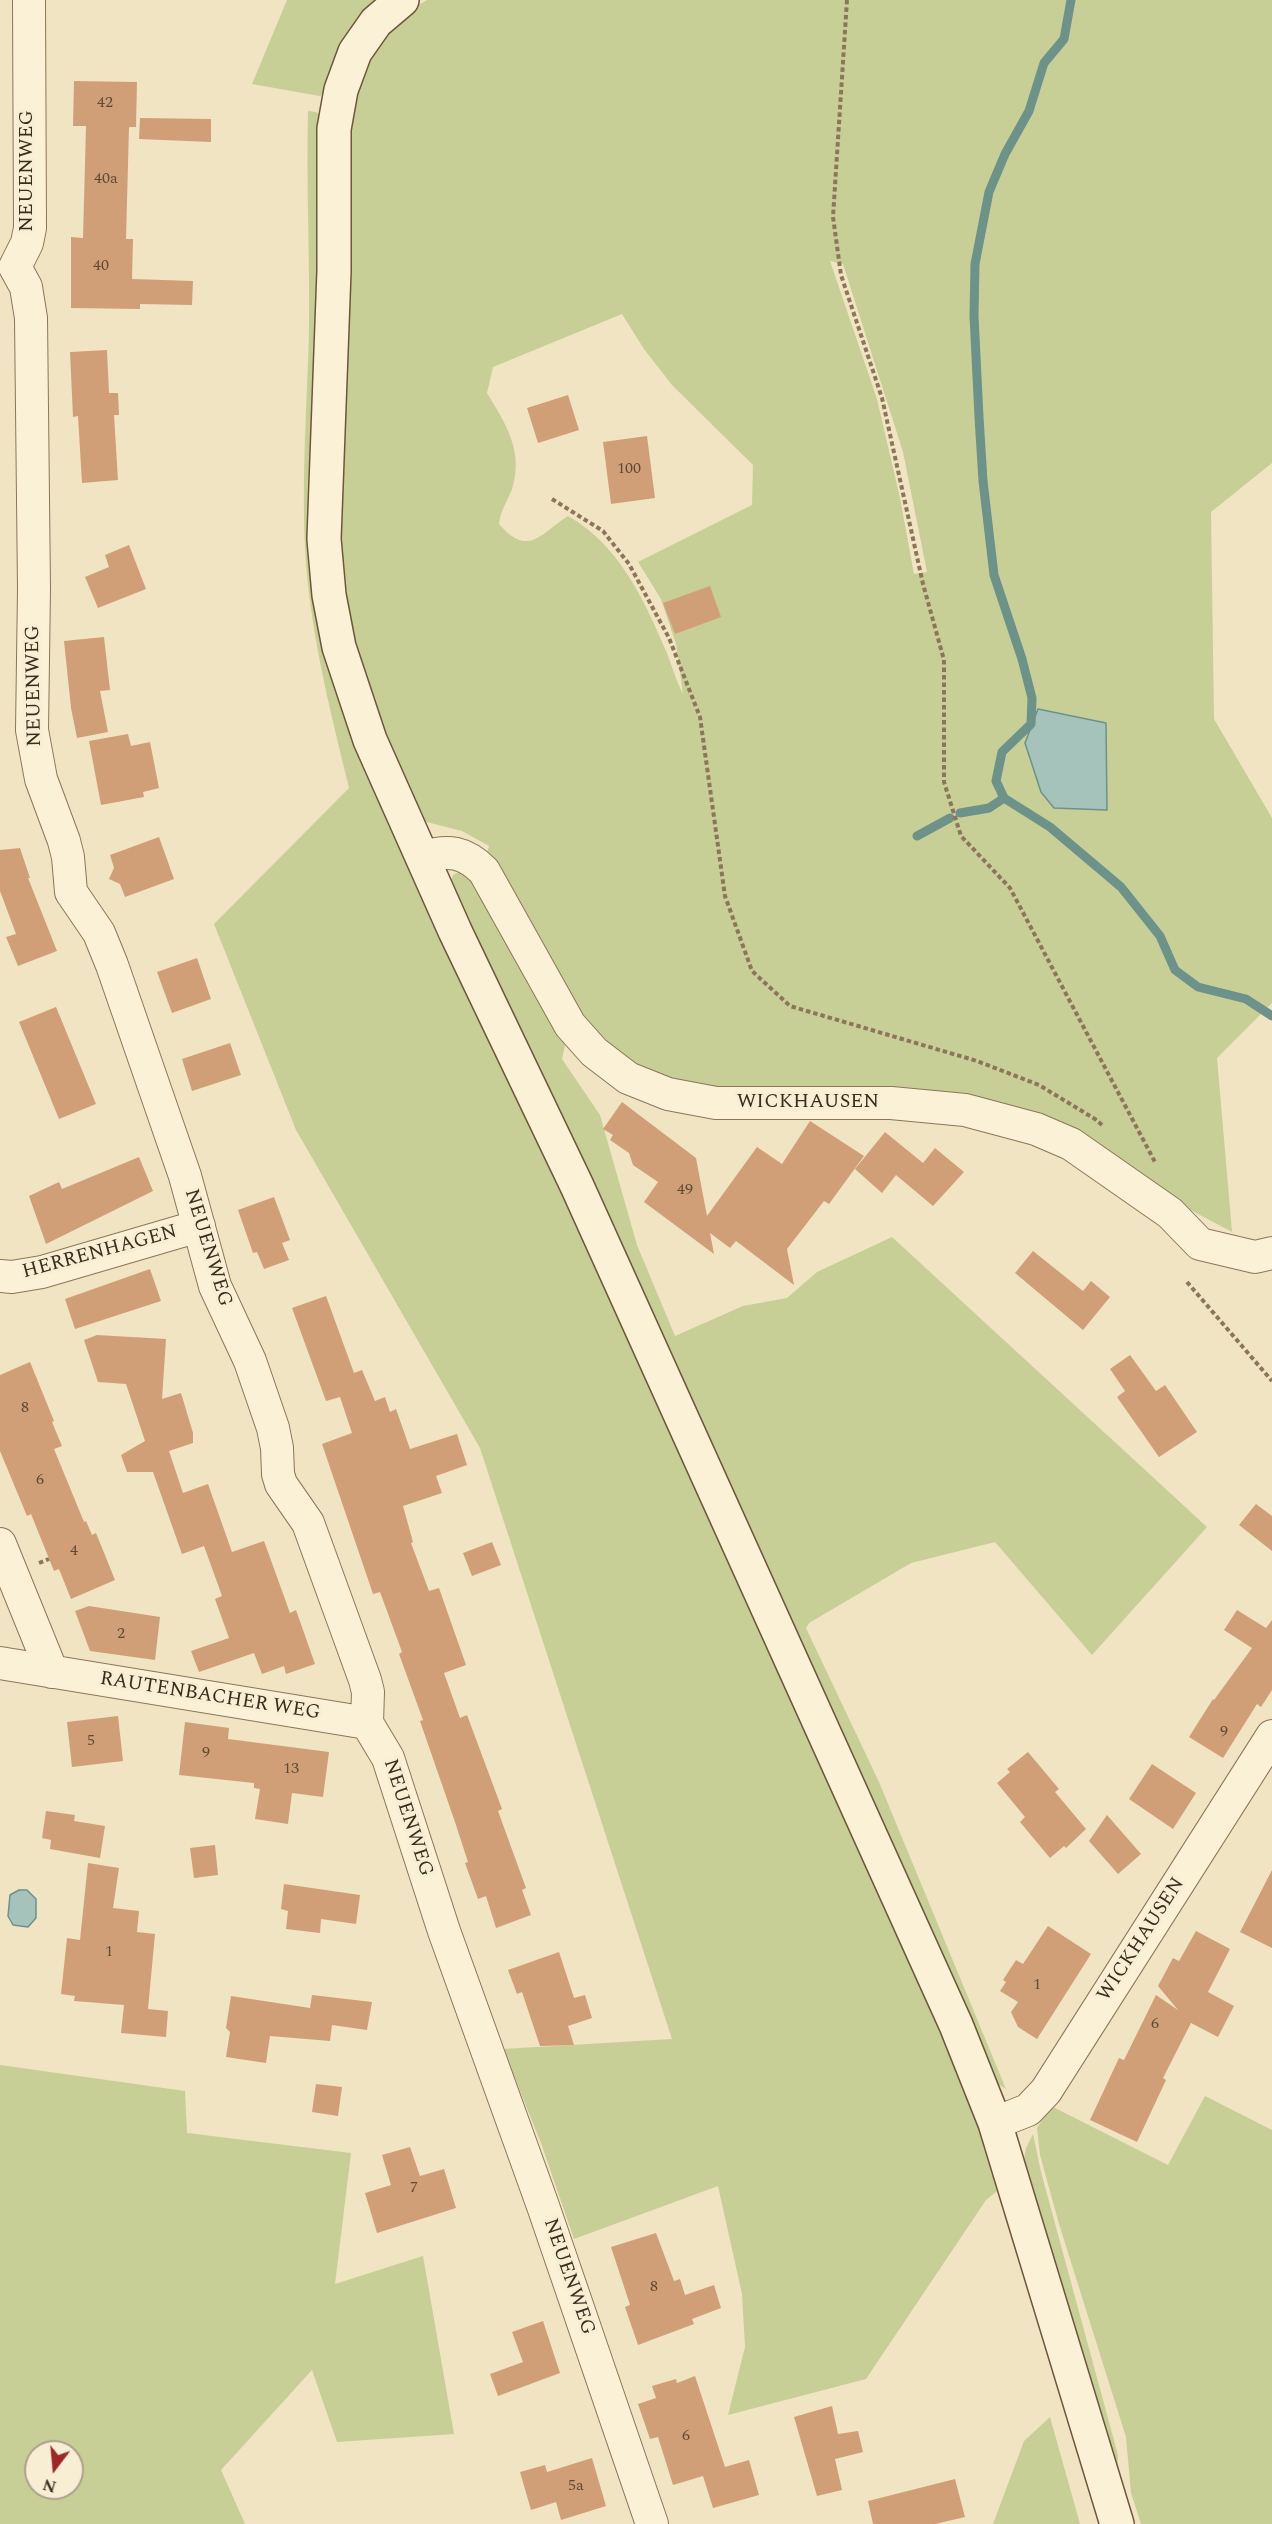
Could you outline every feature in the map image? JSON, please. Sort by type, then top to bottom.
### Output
[{"type":"main road","points":[[402,0],[386,12],[366,34],[346,71],[337,110],[333,152],[334,272],[324,539],[329,595],[339,647],[370,740],[582,1197],[947,2003],[995,2123],[1118,2524]]},
{"type":"street","name":"NEUENWEG","points":[[29,0],[30,228],[27,243],[7,266],[26,287],[31,318],[34,747],[41,779],[66,849],[71,892],[99,933],[112,965],[185,1176],[215,1286],[250,1361],[273,1428],[281,1484],[308,1522],[365,1680],[368,1692],[367,1723],[388,1758],[444,1931],[543,2206],[652,2524]]},
{"type":"street","name":"WICKHAUSEN","points":[[423,857],[436,853],[452,853],[471,858],[484,871],[570,1025],[594,1052],[628,1078],[688,1099],[716,1103],[891,1103],[965,1110],[1036,1129],[1071,1144],[1170,1213],[1200,1244],[1256,1257],[1272,1253]]},
{"type":"street","name":"HERRENHAGEN","points":[[0,1276],[42,1272],[199,1226]]},
{"type":"street","points":[[0,1544],[52,1672]]},
{"type":"street","name":"RAUTENBACHER WEG","points":[[0,1663],[367,1723]]},
{"type":"street","name":"WICKHAUSEN","points":[[995,2123],[1028,2110],[1046,2091],[1272,1736]]},
{"type":"path","points":[[847,0],[833,217],[841,275],[882,398],[923,584],[944,660],[944,782],[961,836],[1010,888],[1160,1170]]},
{"type":"path","points":[[552,499],[603,531],[629,564],[669,638],[700,717],[725,896],[752,971],[790,1006],[977,1061],[1039,1085],[1095,1119],[1103,1127]]},
{"type":"path","points":[[1187,1282],[1272,1380]]},
{"type":"green space","points":[[287,0],[380,0],[326,91],[320,96],[252,84]]},
{"type":"green space","points":[[427,0],[1272,0],[1272,463],[1211,512],[1214,719],[1272,818],[1272,1003],[1217,1058],[1232,1232],[1138,1182],[1037,1121],[717,1090],[671,1081],[631,1066],[591,1033],[487,853],[489,846],[462,831],[423,821],[414,808],[371,701],[346,618],[338,539],[345,189],[354,105],[363,66],[374,46],[410,10]],"holes":[[[830,261],[843,264],[903,452],[927,572],[914,574],[900,498],[877,399]],[[622,314],[644,349],[672,385],[753,465],[752,505],[638,562],[661,599],[676,644],[683,694],[658,631],[628,574],[615,557],[586,528],[568,516],[543,535],[527,541],[519,540],[499,524],[512,489],[516,463],[511,439],[487,393],[493,367]]]},
{"type":"green space","points":[[308,111],[316,112],[323,118],[315,580],[962,2068],[1001,2188],[986,2200],[866,2379],[728,2415],[745,2347],[742,2294],[718,2186],[574,2239],[541,2143],[503,2049],[672,2039],[480,1448],[296,1130],[214,924],[349,788],[317,648],[306,567],[304,499],[309,329]]},
{"type":"green space","points":[[459,872],[469,874],[567,1036],[562,1059],[600,1115],[637,1245],[675,1336],[743,1306],[787,1298],[817,1272],[892,1237],[1207,1527],[1092,1655],[995,1542],[911,1563],[809,1623],[806,1628],[879,1782],[1006,2089],[993,2081],[450,886],[453,875]]},
{"type":"green space","points":[[0,2065],[185,2091],[187,2133],[351,2153],[335,2284],[423,2256],[454,2434],[337,2442],[312,2370],[221,2470],[245,2524],[0,2524]]},
{"type":"green space","points":[[1205,2096],[1272,2130],[1272,2524],[1141,2524],[1131,2493],[1126,2437],[1059,2224],[1040,2155],[1037,2128],[1051,2106],[1168,2165]]},
{"type":"green space","points":[[1033,2134],[1041,2172],[1118,2455],[1117,2477],[1023,2165],[1026,2148]]},
{"type":"green space","points":[[1050,2417],[1080,2524],[993,2524],[1024,2441]]},
{"type":"water","points":[[1038,709],[1106,723],[1107,810],[1054,808],[1041,792],[1025,743]]},
{"type":"water","points":[[19,1890],[27,1890],[36,1899],[36,1918],[28,1927],[13,1925],[8,1916],[10,1895]]},
{"type":"building","points":[[74,81],[137,82],[136,127],[129,127],[126,239],[133,239],[132,279],[193,281],[192,305],[140,304],[140,309],[71,308],[71,237],[83,238],[86,126],[73,126]]},
{"type":"building","points":[[140,118],[211,119],[211,142],[139,139]]},
{"type":"building","points":[[107,350],[109,393],[118,393],[119,415],[114,415],[118,480],[82,483],[78,416],[73,417],[70,352]]},
{"type":"building","points":[[568,395],[579,430],[538,443],[527,408]]},
{"type":"building","points":[[647,436],[655,498],[611,504],[603,442]]},
{"type":"building","points":[[129,545],[146,589],[98,608],[85,577],[109,567],[105,555]]},
{"type":"building","points":[[710,586],[721,617],[675,634],[663,603]]},
{"type":"building","points":[[104,637],[110,690],[100,691],[108,732],[77,738],[71,708],[64,641]]},
{"type":"building","points":[[128,734],[131,746],[150,742],[159,788],[143,792],[144,797],[101,805],[89,741]]},
{"type":"building","points":[[159,837],[174,879],[125,897],[120,884],[109,879],[114,868],[110,855]]},
{"type":"building","points":[[20,848],[30,878],[28,878],[57,951],[18,966],[6,937],[16,934],[0,891],[0,850]]},
{"type":"building","points":[[197,958],[211,999],[172,1013],[157,972]]},
{"type":"building","points":[[56,1007],[96,1104],[59,1119],[19,1022]]},
{"type":"building","points":[[230,1043],[241,1075],[192,1091],[182,1059]]},
{"type":"building","points":[[622,1102],[696,1158],[707,1216],[757,1147],[782,1164],[810,1121],[864,1156],[829,1204],[824,1201],[787,1249],[794,1285],[736,1241],[730,1248],[710,1233],[714,1254],[644,1202],[658,1182],[633,1165],[629,1153],[610,1140],[613,1135],[603,1129]]},
{"type":"building","points":[[885,1132],[923,1163],[935,1148],[964,1172],[933,1206],[896,1175],[882,1193],[855,1169]]},
{"type":"building","points":[[139,1157],[153,1191],[46,1244],[29,1196],[59,1182],[62,1189]]},
{"type":"building","points":[[274,1197],[290,1240],[282,1243],[289,1260],[264,1269],[257,1252],[253,1253],[238,1210]]},
{"type":"building","points":[[1033,1251],[1083,1291],[1091,1281],[1110,1297],[1083,1330],[1015,1273]]},
{"type":"building","points":[[150,1269],[161,1301],[75,1329],[65,1299]]},
{"type":"building","points":[[326,1296],[354,1373],[362,1370],[375,1401],[385,1397],[390,1412],[396,1409],[410,1449],[457,1434],[467,1465],[436,1476],[442,1493],[403,1506],[413,1542],[411,1543],[429,1591],[439,1588],[466,1665],[444,1673],[460,1718],[467,1715],[502,1809],[498,1811],[526,1888],[522,1890],[531,1915],[496,1928],[486,1896],[478,1899],[465,1863],[468,1862],[420,1721],[423,1720],[399,1654],[402,1652],[380,1592],[373,1594],[322,1444],[352,1433],[340,1397],[326,1401],[292,1308]]},
{"type":"building","points":[[97,1335],[166,1339],[162,1399],[181,1393],[193,1433],[193,1443],[169,1451],[183,1493],[208,1484],[232,1552],[264,1541],[290,1613],[296,1610],[315,1664],[286,1674],[284,1666],[262,1674],[254,1653],[199,1672],[191,1651],[229,1638],[215,1599],[222,1596],[204,1546],[182,1554],[153,1472],[127,1472],[121,1455],[145,1441],[126,1384],[98,1382],[84,1340]]},
{"type":"building","points":[[1130,1355],[1156,1391],[1165,1385],[1197,1432],[1159,1457],[1117,1397],[1125,1391],[1110,1369]]},
{"type":"building","points":[[30,1362],[62,1446],[54,1449],[84,1522],[86,1521],[92,1535],[96,1533],[115,1580],[71,1599],[59,1569],[54,1571],[31,1514],[27,1516],[0,1451],[0,1375]]},
{"type":"building","points":[[1256,1504],[1272,1516],[1272,1551],[1239,1525]]},
{"type":"building","points":[[492,1542],[501,1565],[472,1576],[463,1553]]},
{"type":"building","points":[[89,1606],[160,1617],[155,1660],[90,1651],[75,1611]]},
{"type":"building","points":[[1237,1610],[1266,1628],[1272,1620],[1272,1690],[1261,1707],[1257,1704],[1223,1758],[1189,1737],[1213,1699],[1252,1648],[1224,1630]]},
{"type":"building","points":[[118,1716],[123,1761],[72,1767],[67,1722]]},
{"type":"building","points":[[185,1722],[229,1728],[228,1739],[329,1752],[323,1797],[292,1793],[288,1824],[255,1819],[260,1789],[254,1788],[254,1783],[179,1775]]},
{"type":"building","points":[[1028,1752],[1059,1789],[1055,1792],[1086,1829],[1066,1848],[1064,1846],[1050,1858],[1020,1822],[1025,1817],[997,1783],[1010,1772],[1007,1769]]},
{"type":"building","points":[[1152,1764],[1196,1793],[1173,1829],[1129,1799]]},
{"type":"building","points":[[46,1811],[75,1815],[74,1821],[105,1826],[100,1858],[50,1849],[51,1840],[42,1838]]},
{"type":"building","points":[[1107,1815],[1141,1854],[1118,1874],[1089,1841]]},
{"type":"building","points":[[215,1845],[218,1875],[194,1878],[190,1848]]},
{"type":"building","points":[[88,1863],[119,1868],[113,1908],[139,1911],[137,1932],[155,1934],[148,2009],[168,2011],[166,2037],[121,2033],[124,2005],[74,2001],[75,1996],[61,1994],[67,1938],[80,1940]]},
{"type":"building","points":[[1272,1870],[1272,1948],[1240,1932]]},
{"type":"building","points":[[284,1884],[360,1895],[356,1924],[321,1919],[320,1933],[286,1929],[288,1911],[281,1909]]},
{"type":"building","points":[[1048,1926],[1091,1954],[1037,2039],[1018,2027],[1011,2012],[1018,2002],[1000,1991],[1006,1982],[1003,1980],[1016,1960],[1023,1964]]},
{"type":"building","points":[[1196,1931],[1230,1949],[1208,1992],[1234,2006],[1218,2037],[1191,2023],[1163,2078],[1166,2080],[1137,2142],[1090,2120],[1119,2058],[1124,2060],[1156,1995],[1178,2010],[1158,1986],[1173,1958],[1179,1961]]},
{"type":"building","points":[[559,1952],[574,1998],[585,1995],[592,2018],[568,2026],[574,2045],[540,2046],[522,1992],[517,1994],[508,1970]]},
{"type":"building","points":[[312,1995],[372,2002],[367,2030],[332,2025],[330,2041],[270,2036],[266,2063],[226,2057],[230,2032],[226,2028],[231,1996],[310,2008]]},
{"type":"building","points":[[316,2084],[342,2087],[338,2116],[312,2112]]},
{"type":"building","points":[[410,2147],[420,2176],[444,2169],[456,2208],[377,2233],[365,2193],[391,2185],[382,2155]]},
{"type":"building","points":[[656,2233],[674,2281],[680,2279],[685,2295],[714,2285],[721,2308],[692,2319],[694,2324],[638,2345],[625,2307],[630,2305],[611,2247]]},
{"type":"building","points":[[543,2321],[560,2373],[498,2396],[490,2374],[523,2362],[512,2332]]},
{"type":"building","points":[[695,2376],[725,2467],[749,2460],[759,2495],[713,2508],[703,2476],[673,2485],[658,2437],[650,2439],[638,2404],[656,2398],[652,2386],[676,2379],[677,2383]]},
{"type":"building","points":[[832,2406],[838,2434],[858,2431],[863,2452],[835,2459],[842,2490],[817,2496],[794,2417]]},
{"type":"building","points":[[592,2458],[606,2506],[561,2520],[556,2502],[531,2510],[520,2472],[545,2465],[547,2472]]},
{"type":"building","points":[[955,2479],[965,2517],[935,2524],[873,2524],[868,2501]]},
{"type":"waterway","points":[[1071,0],[1064,39],[1044,63],[1029,111],[1005,154],[989,192],[975,264],[974,316],[979,417],[983,481],[994,575],[1022,659],[1032,698],[1031,724],[1002,752],[996,781],[1004,798],[1050,827],[1121,887],[1160,936],[1175,970],[1198,987],[1246,999],[1272,1016]]},
{"type":"waterway","points":[[960,813],[989,808],[1004,798]]},
{"type":"waterway","points":[[917,836],[950,818]]}]
